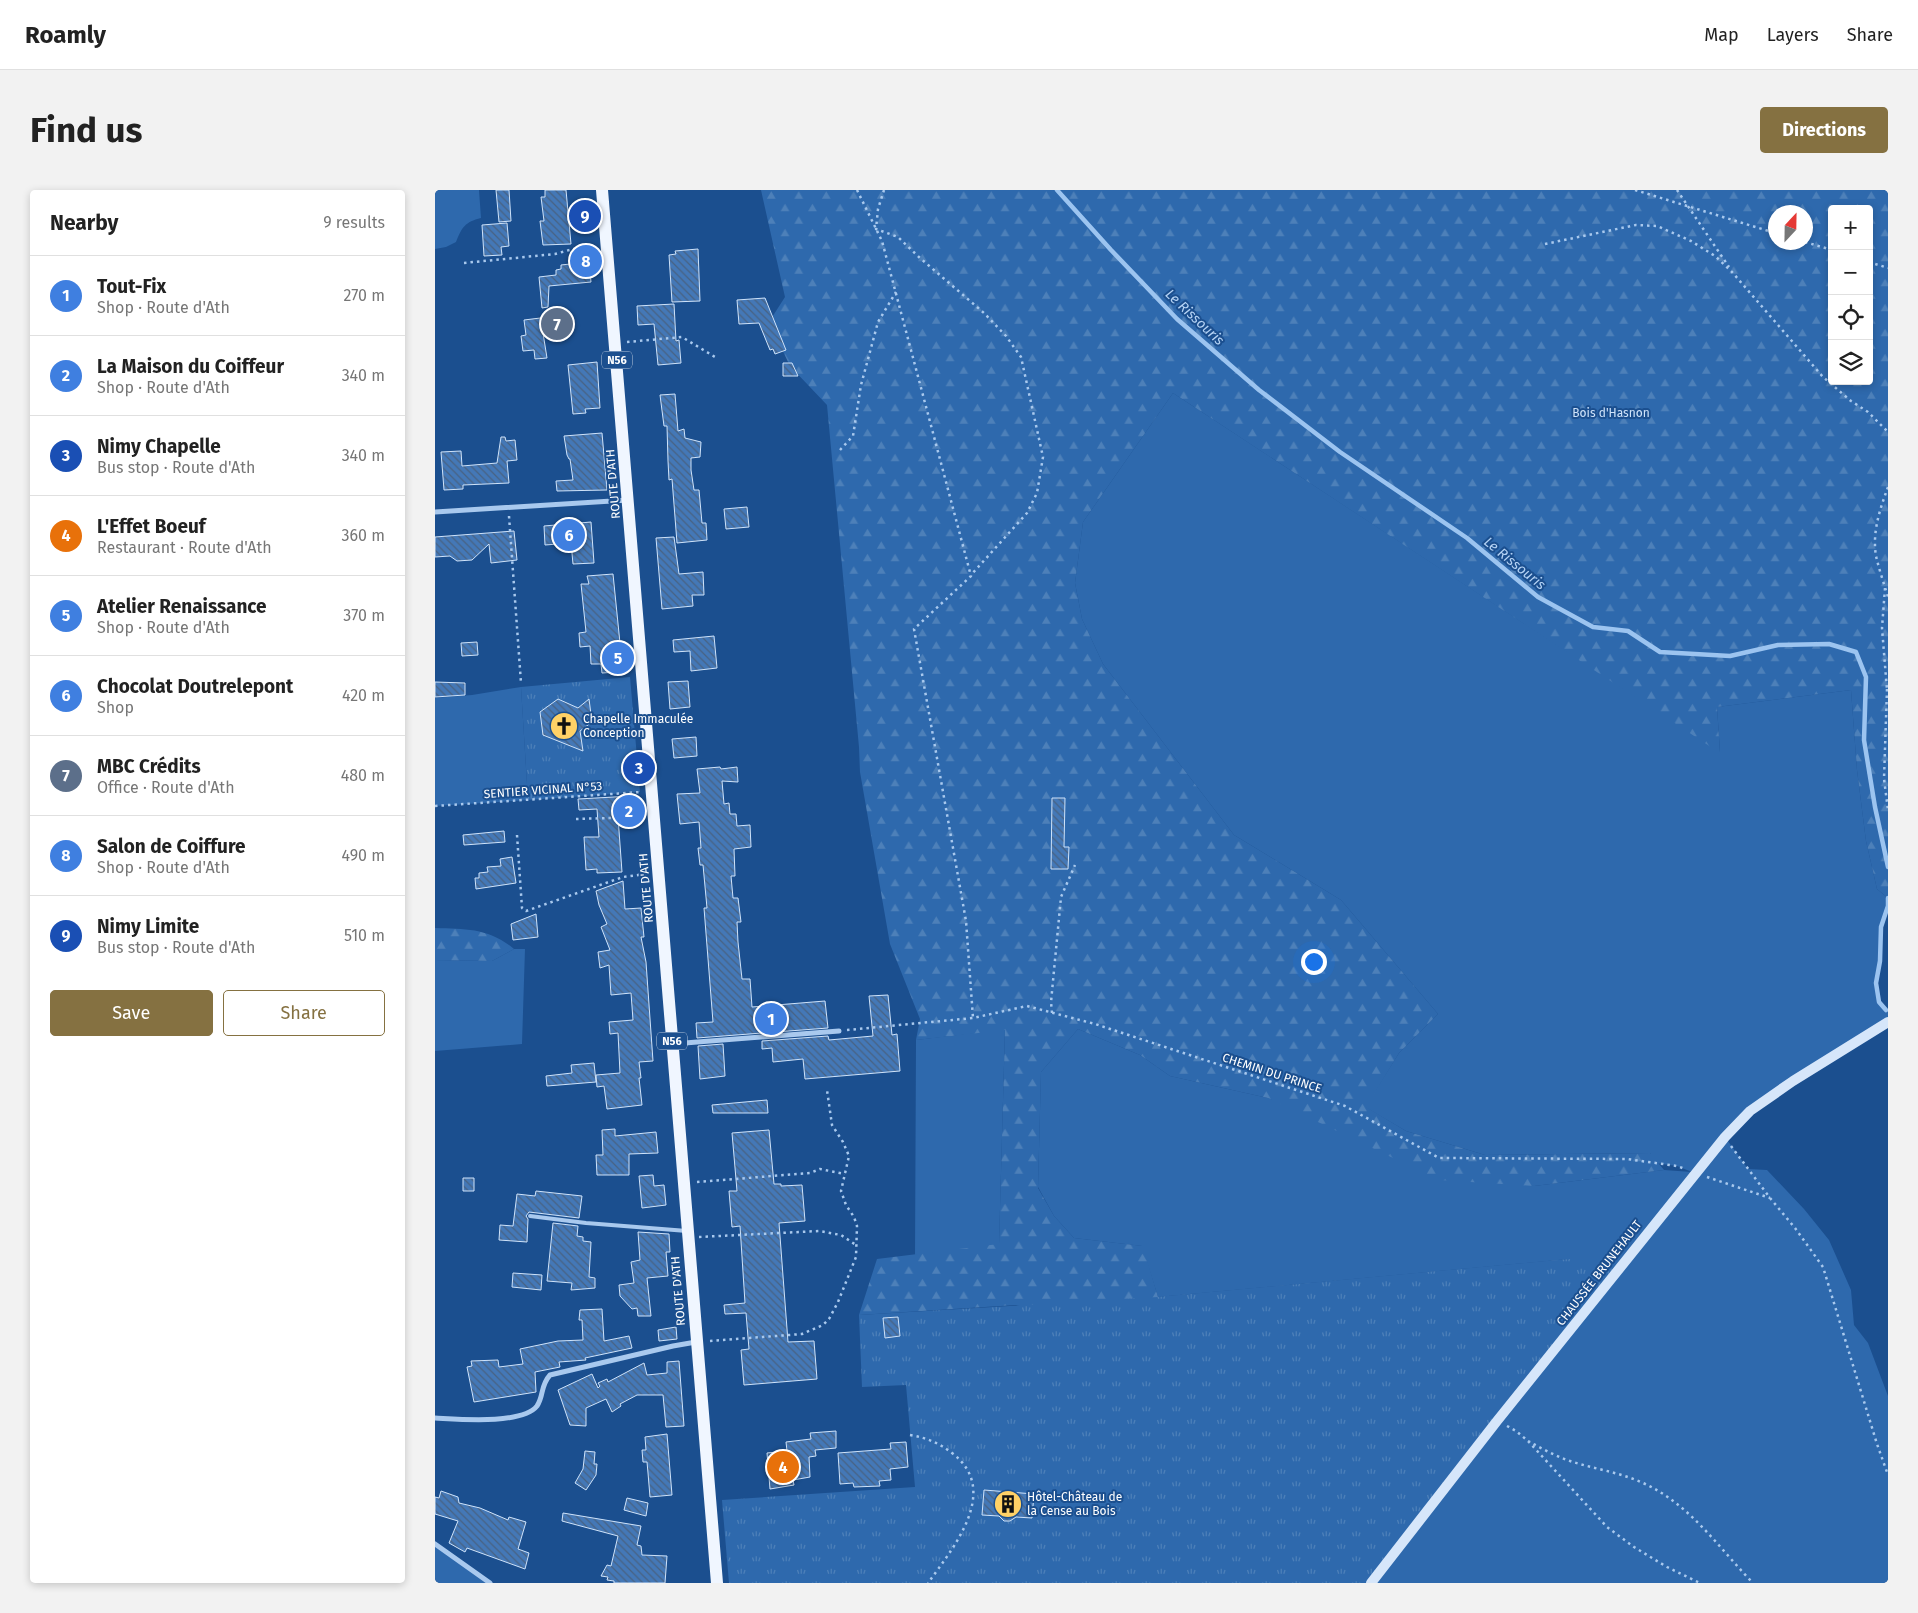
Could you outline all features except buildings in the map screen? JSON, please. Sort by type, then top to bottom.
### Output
[{"type":"main road","name":"ROUTE D'ATH","points":[[602,190],[717,1583]]},
{"type":"main road","name":"CHAUSSÉE BRUNEHAULT","points":[[1371,1583],[1725,1137],[1750,1111],[1793,1081],[1888,1022]]},
{"type":"street","points":[[435,512],[628,500]]},
{"type":"street","points":[[672,1044],[839,1031]]},
{"type":"street","points":[[435,1418],[499,1419],[528,1413],[537,1406],[544,1382],[550,1375],[696,1342]]},
{"type":"street","points":[[435,1544],[490,1583]]},
{"type":"lane","points":[[530,1216],[688,1235]]},
{"type":"path","points":[[857,190],[883,241],[971,576]]},
{"type":"path","points":[[876,229],[878,209],[884,190]]},
{"type":"path","points":[[1635,190],[1768,231]]},
{"type":"path","points":[[1677,190],[1732,272]]},
{"type":"path","points":[[1545,244],[1636,225],[1657,226],[1691,241],[1715,256],[1732,272],[1749,289],[1823,377],[1851,401],[1868,412],[1888,432]]},
{"type":"path","points":[[876,229],[898,237],[970,300],[1006,336],[1021,357],[1043,457],[1037,493],[1027,513],[971,576],[914,629],[966,921],[973,1018]]},
{"type":"path","points":[[1813,244],[1828,249]]},
{"type":"path","points":[[464,263],[555,254],[573,249],[607,246]]},
{"type":"path","points":[[1873,263],[1888,268]]},
{"type":"path","points":[[840,450],[853,436],[861,385],[878,322],[896,292]]},
{"type":"path","points":[[616,342],[682,337],[715,357]]},
{"type":"path","points":[[1888,487],[1878,512],[1875,535],[1876,556],[1888,597]]},
{"type":"path","points":[[508,507],[521,683]]},
{"type":"path","points":[[1885,586],[1882,628],[1887,689],[1884,779],[1888,810]]},
{"type":"path","points":[[1887,689],[1888,694]]},
{"type":"path","name":"SENTIER VICINAL N°53","points":[[435,806],[652,791]]},
{"type":"path","points":[[576,819],[654,817]]},
{"type":"path","points":[[517,835],[522,908],[526,911],[623,877],[659,873]]},
{"type":"path","points":[[1052,1013],[1051,1002],[1061,897],[1075,864]]},
{"type":"path","name":"CHEMIN DU PRINCE","points":[[839,1031],[973,1018],[1027,1006],[1095,1024],[1345,1106],[1439,1158],[1627,1159],[1677,1166],[1769,1198]]},
{"type":"path","points":[[696,1342],[802,1334],[823,1325],[829,1319],[853,1268],[856,1257],[857,1226],[841,1191],[849,1156],[832,1125],[827,1090]]},
{"type":"path","points":[[1725,1137],[1769,1198],[1795,1228],[1823,1267],[1888,1475]]},
{"type":"path","points":[[683,1183],[810,1173],[820,1169],[845,1174]]},
{"type":"path","points":[[688,1235],[819,1231],[841,1236],[856,1245]]},
{"type":"path","points":[[1497,1422],[1516,1431],[1528,1442],[1607,1527],[1634,1547],[1667,1567],[1700,1583]]},
{"type":"path","points":[[910,1435],[928,1439],[944,1447],[962,1461],[970,1473],[974,1488],[973,1506],[965,1526],[928,1583]]},
{"type":"path","points":[[1528,1442],[1568,1460],[1615,1472],[1644,1483],[1667,1496],[1706,1530],[1753,1583]]},
{"type":"green space","points":[[435,190],[479,190],[481,218],[471,221],[465,226],[456,242],[446,247],[435,249]]},
{"type":"green space","name":"Bois d'Hasnon","points":[[761,190],[1888,190],[1888,898],[1877,889],[1866,841],[1857,770],[1851,690],[1717,707],[1720,753],[1173,393],[1083,522],[1075,583],[1082,619],[1103,664],[1234,835],[1341,900],[1438,1014],[1399,1053],[1366,1107],[1406,1131],[1485,1155],[1650,1153],[1664,1170],[1534,1186],[1439,1180],[1268,1098],[1170,1076],[1140,1055],[1078,1029],[1041,1072],[1038,1188],[1054,1216],[1074,1238],[1143,1246],[1158,1297],[1569,1259],[1497,1421],[1016,1305],[859,1315],[877,1259],[999,1244],[1005,1030],[916,1040],[920,1019],[890,944],[860,772],[827,405],[790,366],[769,322],[785,297]]},
{"type":"green space","points":[[1173,393],[1720,752],[1717,707],[1851,690],[1857,770],[1866,841],[1877,889],[1888,898],[1881,929],[1877,988],[1883,1006],[1888,1012],[1888,1022],[1793,1081],[1725,1137],[1748,1169],[1767,1170],[1804,1209],[1829,1240],[1851,1290],[1854,1325],[1868,1343],[1888,1396],[1888,1583],[1371,1583],[1569,1259],[1158,1297],[1142,1246],[1074,1238],[1054,1216],[1038,1187],[1041,1072],[1078,1029],[1140,1055],[1170,1076],[1268,1098],[1534,1186],[1664,1170],[1692,1172],[1677,1166],[1655,1163],[1650,1153],[1485,1155],[1406,1131],[1365,1107],[1399,1053],[1438,1014],[1341,900],[1234,835],[1103,664],[1082,619],[1075,583],[1083,522]]},
{"type":"green space","points":[[630,677],[640,792],[528,800],[521,687]]},
{"type":"green space","points":[[521,687],[528,800],[435,806],[435,698],[472,695]]},
{"type":"green space","points":[[435,928],[486,933],[505,942],[514,949],[492,961],[435,960]]},
{"type":"green space","points":[[514,949],[525,949],[522,1044],[435,1051],[435,960],[492,961]]},
{"type":"green space","points":[[1005,1029],[999,1245],[915,1255],[916,1040]]},
{"type":"green space","points":[[1569,1259],[1619,1268],[1371,1583],[729,1583],[722,1500],[915,1487],[906,1385],[862,1387],[859,1315],[1158,1297]]},
{"type":"green space","points":[[435,1544],[490,1583],[435,1583]]},
{"type":"waterway","name":"Le Rissouris","points":[[1057,190],[1177,319],[1259,390],[1340,452],[1467,538],[1538,597],[1593,627],[1628,631],[1660,652],[1730,656],[1778,645],[1829,644],[1856,652],[1866,677],[1864,740],[1875,807],[1888,867]]},
{"type":"waterway","name":"Le Rissouris","points":[[1886,1010],[1879,1002],[1876,983],[1880,961],[1881,927],[1888,906],[1888,898]]},
{"type":"place","name":"Nimy Limite","points":[[585,216]]},
{"type":"place","name":"Salon de Coiffure","points":[[586,261]]},
{"type":"place","name":"MBC Crédits","points":[[557,324]]},
{"type":"place","name":"Chocolat Doutrelepont","points":[[569,535]]},
{"type":"place","name":"Atelier Renaissance","points":[[618,658]]},
{"type":"place","name":"Chapelle Immaculée Conception","points":[[564,726]]},
{"type":"place","name":"Nimy Chapelle","points":[[639,768]]},
{"type":"place","name":"La Maison du Coiffeur","points":[[629,811]]},
{"type":"place","name":"Tout-Fix","points":[[771,1019]]},
{"type":"place","name":"L'Effet Boeuf","points":[[783,1467]]},
{"type":"place","name":"Hôtel-Château de la Cense au Bois","points":[[1008,1504]]}]
